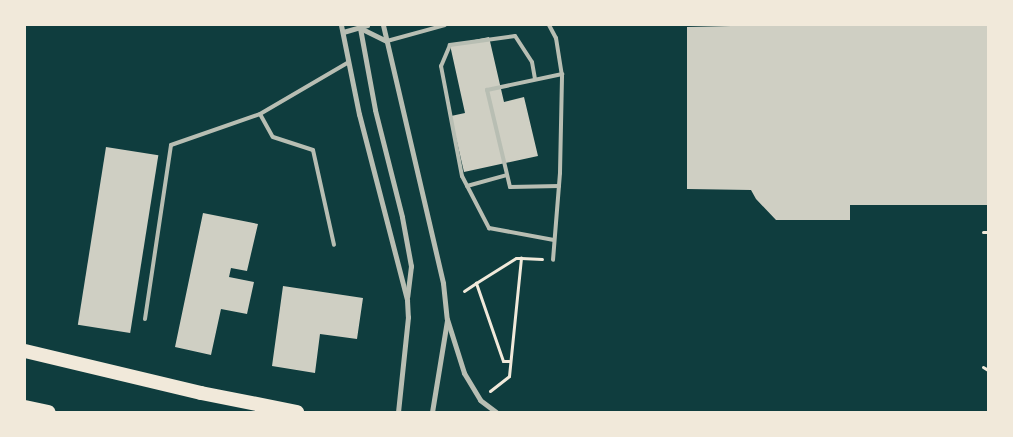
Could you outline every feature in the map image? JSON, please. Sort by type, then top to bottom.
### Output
[{"type":"highway","points":[[25,351],[201,393],[297,412]]},
{"type":"highway","points":[[25,407],[48,412]]},
{"type":"street","points":[[341,25],[359,114],[406,300],[408,317],[398,412]]},
{"type":"street","points":[[343,32],[366,25]]},
{"type":"street","points":[[383,25],[443,283],[447,320],[464,373],[480,400],[496,412]]},
{"type":"street","points":[[360,28],[387,41]]},
{"type":"street","points":[[360,28],[375,110],[409,256],[406,300]]},
{"type":"street","points":[[432,412],[447,320]]},
{"type":"lane","points":[[387,41],[445,25]]},
{"type":"lane","points":[[549,25],[556,38],[562,74],[559,186],[553,260]]},
{"type":"lane","points":[[535,80],[532,62],[514,36],[450,45],[442,66],[462,176],[490,228],[554,240]]},
{"type":"lane","points":[[145,319],[170,145],[260,114],[349,62]]},
{"type":"lane","points":[[559,186],[510,187],[487,90],[562,74]]},
{"type":"lane","points":[[260,114],[273,137],[313,150],[334,245]]},
{"type":"lane","points":[[467,186],[507,175]]},
{"type":"path","points":[[983,232],[988,232]]},
{"type":"path","points":[[464,291],[516,258],[553,260]]},
{"type":"path","points":[[476,283],[503,361],[513,360],[521,258]]},
{"type":"path","points":[[490,390],[508,380],[509,360]]},
{"type":"path","points":[[984,367],[988,370]]},
{"type":"building","points":[[988,25],[988,205],[850,205],[850,220],[776,220],[756,199],[751,190],[687,189],[687,27]]},
{"type":"building","points":[[489,37],[504,102],[524,97],[538,156],[464,172],[451,116],[465,113],[450,45]]},
{"type":"building","points":[[106,147],[158,155],[130,333],[78,325]]},
{"type":"building","points":[[203,213],[258,224],[247,271],[231,268],[229,277],[254,282],[247,314],[221,309],[211,355],[175,347]]},
{"type":"building","points":[[283,286],[363,298],[357,339],[320,334],[315,373],[272,366]]}]
